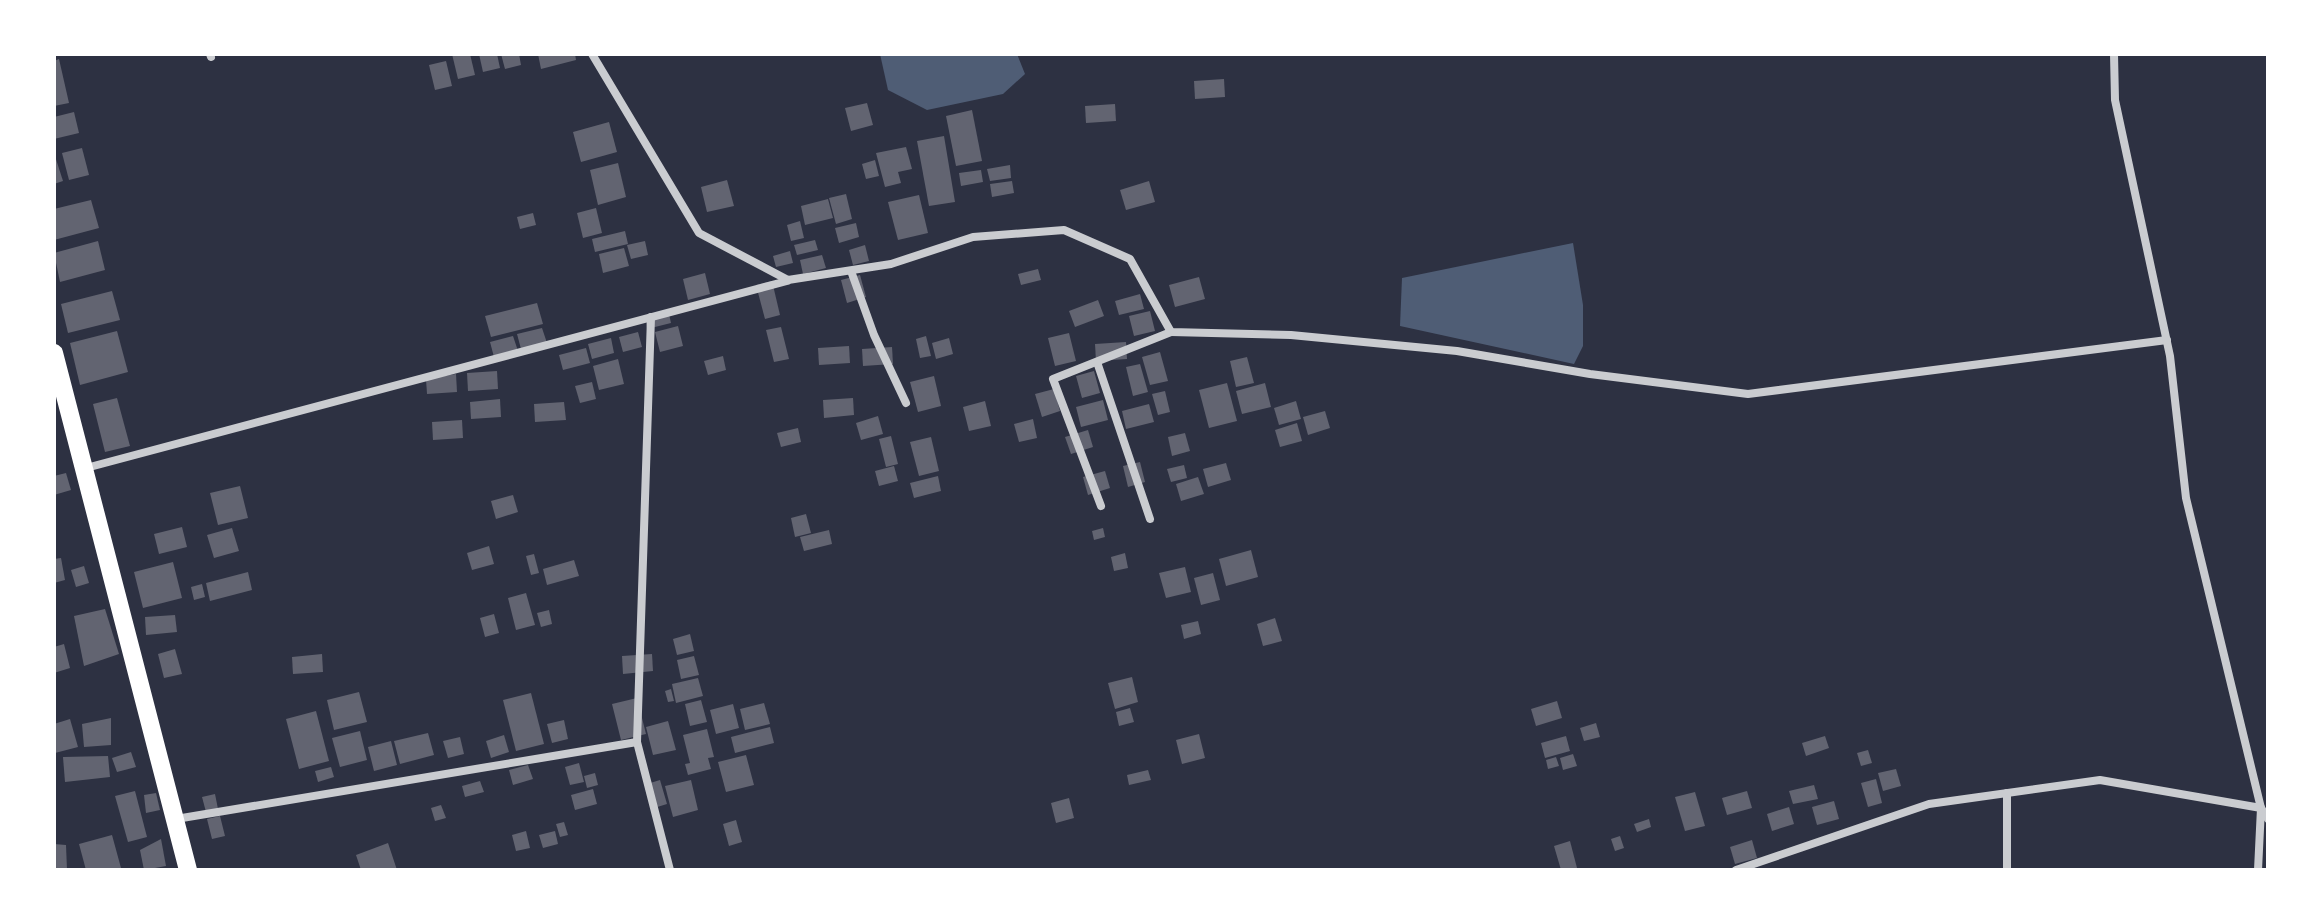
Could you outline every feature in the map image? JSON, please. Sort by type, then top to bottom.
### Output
[{"type":"highway","points":[[54,353],[188,870]]},
{"type":"street","points":[[592,54],[699,233],[788,280]]},
{"type":"street","points":[[2114,54],[2115,100],[2167,340],[2186,498],[2261,808],[2258,870]]},
{"type":"street","points":[[83,469],[788,280],[891,264],[973,237],[1064,230],[1130,259],[1171,332]]},
{"type":"street","points":[[851,271],[874,335],[906,403]]},
{"type":"street","points":[[651,317],[637,742],[670,870]]},
{"type":"street","points":[[1101,506],[1053,379],[1171,332],[1291,335],[1457,351],[1590,374],[1748,394],[2167,340]]},
{"type":"street","points":[[1097,362],[1150,519]]},
{"type":"street","points":[[175,820],[637,742]]},
{"type":"street","points":[[1736,870],[1929,804],[2100,780],[2261,808],[2268,819]]},
{"type":"street","points":[[2007,793],[2007,870]]},
{"type":"water","points":[[880,54],[1017,54],[1025,74],[1003,94],[927,110],[888,90]]},
{"type":"water","points":[[1573,243],[1583,305],[1583,346],[1574,364],[1400,326],[1402,278]]},
{"type":"building","points":[[452,54],[470,54],[475,75],[458,79]]},
{"type":"building","points":[[479,54],[497,54],[500,68],[483,72]]},
{"type":"building","points":[[501,54],[519,54],[521,65],[505,69]]},
{"type":"building","points":[[538,54],[575,54],[576,60],[541,69]]},
{"type":"building","points":[[59,59],[69,103],[54,106],[54,61]]},
{"type":"building","points":[[446,61],[452,86],[435,90],[429,65]]},
{"type":"building","points":[[1224,79],[1225,97],[1195,99],[1194,81]]},
{"type":"building","points":[[867,103],[873,125],[851,131],[845,108]]},
{"type":"building","points":[[1115,104],[1116,121],[1086,123],[1085,106]]},
{"type":"building","points":[[972,110],[982,161],[956,166],[946,116]]},
{"type":"building","points":[[74,112],[79,133],[54,139],[54,117]]},
{"type":"building","points":[[609,122],[617,152],[581,162],[573,132]]},
{"type":"building","points":[[944,136],[955,202],[929,206],[917,141]]},
{"type":"building","points":[[906,147],[912,169],[898,172],[901,183],[885,187],[876,153]]},
{"type":"building","points":[[82,148],[89,175],[69,180],[62,153]]},
{"type":"building","points":[[54,153],[63,181],[54,184]]},
{"type":"building","points":[[875,160],[879,176],[866,179],[862,164]]},
{"type":"building","points":[[618,163],[626,197],[598,205],[590,170]]},
{"type":"building","points":[[1010,165],[1011,178],[990,181],[987,169]]},
{"type":"building","points":[[981,170],[983,182],[961,186],[959,173]]},
{"type":"building","points":[[727,180],[734,206],[707,212],[701,187]]},
{"type":"building","points":[[1012,181],[1014,193],[992,197],[990,184]]},
{"type":"building","points":[[1149,181],[1155,202],[1126,210],[1120,190]]},
{"type":"building","points":[[846,194],[852,219],[836,224],[829,198]]},
{"type":"building","points":[[919,195],[928,233],[898,240],[888,202]]},
{"type":"building","points":[[828,199],[833,218],[805,225],[801,206]]},
{"type":"building","points":[[91,200],[99,228],[54,240],[54,209]]},
{"type":"building","points":[[596,208],[602,233],[583,238],[577,213]]},
{"type":"building","points":[[533,213],[536,225],[520,229],[517,217]]},
{"type":"building","points":[[800,221],[804,238],[791,241],[787,225]]},
{"type":"building","points":[[856,223],[859,237],[839,243],[835,228]]},
{"type":"building","points":[[625,231],[628,244],[595,252],[592,239]]},
{"type":"building","points":[[815,240],[818,250],[797,255],[794,245]]},
{"type":"building","points":[[98,241],[105,270],[60,282],[54,253]]},
{"type":"building","points":[[645,241],[648,255],[631,259],[627,245]]},
{"type":"building","points":[[865,245],[869,261],[853,265],[849,250]]},
{"type":"building","points":[[624,248],[629,266],[603,273],[599,254]]},
{"type":"building","points":[[790,251],[793,263],[776,267],[773,256]]},
{"type":"building","points":[[822,255],[826,268],[803,274],[800,260]]},
{"type":"building","points":[[1038,269],[1041,280],[1021,285],[1018,274]]},
{"type":"building","points":[[705,273],[710,294],[688,300],[683,279]]},
{"type":"building","points":[[860,275],[866,297],[847,303],[841,280]]},
{"type":"building","points":[[1199,277],[1205,299],[1175,307],[1169,285]]},
{"type":"building","points":[[772,281],[780,315],[765,319],[756,285]]},
{"type":"building","points":[[112,291],[120,320],[68,333],[61,304]]},
{"type":"building","points":[[1140,294],[1144,309],[1119,315],[1115,301]]},
{"type":"building","points":[[1098,300],[1104,316],[1075,327],[1069,311]]},
{"type":"building","points":[[537,303],[543,324],[491,337],[485,316]]},
{"type":"building","points":[[1150,311],[1155,331],[1134,336],[1129,316]]},
{"type":"building","points":[[669,314],[671,323],[647,329],[646,321]]},
{"type":"building","points":[[678,326],[683,346],[660,352],[655,332]]},
{"type":"building","points":[[781,327],[789,359],[774,362],[766,330]]},
{"type":"building","points":[[542,328],[547,343],[521,349],[517,334]]},
{"type":"building","points":[[117,331],[128,372],[80,385],[70,343]]},
{"type":"building","points":[[638,332],[642,347],[623,352],[619,337]]},
{"type":"building","points":[[1069,333],[1076,361],[1055,366],[1048,338]]},
{"type":"building","points":[[513,336],[518,351],[494,357],[490,342]]},
{"type":"building","points":[[926,336],[931,356],[920,358],[916,339]]},
{"type":"building","points":[[611,338],[614,353],[592,359],[588,344]]},
{"type":"building","points":[[949,338],[953,354],[936,359],[932,343]]},
{"type":"building","points":[[1126,342],[1127,359],[1096,361],[1095,344]]},
{"type":"building","points":[[849,346],[850,363],[819,365],[818,348]]},
{"type":"building","points":[[892,347],[893,364],[863,366],[862,349]]},
{"type":"building","points":[[586,348],[590,363],[563,370],[559,355]]},
{"type":"building","points":[[1160,352],[1168,381],[1150,385],[1142,357]]},
{"type":"building","points":[[723,356],[726,370],[708,375],[704,361]]},
{"type":"building","points":[[1247,357],[1254,383],[1236,387],[1230,361]]},
{"type":"building","points":[[618,359],[624,384],[599,390],[593,366]]},
{"type":"building","points":[[1140,364],[1148,392],[1133,396],[1126,367]]},
{"type":"building","points":[[497,371],[498,389],[468,391],[467,373]]},
{"type":"building","points":[[1094,371],[1100,393],[1082,398],[1076,376]]},
{"type":"building","points":[[456,374],[457,392],[427,394],[426,379]]},
{"type":"building","points":[[934,376],[941,406],[918,412],[910,382]]},
{"type":"building","points":[[592,382],[596,399],[580,403],[575,386]]},
{"type":"building","points":[[1227,383],[1237,421],[1209,428],[1199,390]]},
{"type":"building","points":[[1265,383],[1271,407],[1242,414],[1236,391]]},
{"type":"building","points":[[1054,389],[1060,411],[1042,417],[1035,394]]},
{"type":"building","points":[[1165,391],[1170,412],[1158,415],[1152,394]]},
{"type":"building","points":[[117,398],[130,446],[105,452],[93,404]]},
{"type":"building","points":[[853,398],[854,415],[824,418],[823,400]]},
{"type":"building","points":[[500,399],[501,417],[471,419],[470,402]]},
{"type":"building","points":[[1103,400],[1108,420],[1081,427],[1076,407]]},
{"type":"building","points":[[985,401],[991,426],[969,431],[963,407]]},
{"type":"building","points":[[1296,401],[1301,419],[1279,425],[1274,408]]},
{"type":"building","points":[[564,402],[566,420],[535,422],[534,404]]},
{"type":"building","points":[[1149,404],[1154,422],[1126,429],[1122,411]]},
{"type":"building","points":[[1325,411],[1330,428],[1308,435],[1303,417]]},
{"type":"building","points":[[878,416],[883,434],[861,440],[856,423]]},
{"type":"building","points":[[1033,419],[1037,438],[1019,442],[1014,424]]},
{"type":"building","points":[[462,420],[463,438],[433,440],[432,422]]},
{"type":"building","points":[[1297,423],[1302,441],[1280,447],[1275,430]]},
{"type":"building","points":[[798,428],[801,442],[781,447],[777,433]]},
{"type":"building","points":[[1088,430],[1093,447],[1071,454],[1065,437]]},
{"type":"building","points":[[1185,433],[1190,451],[1172,456],[1168,437]]},
{"type":"building","points":[[891,436],[898,464],[886,467],[879,439]]},
{"type":"building","points":[[931,437],[939,471],[919,476],[910,442]]},
{"type":"building","points":[[1140,462],[1145,482],[1128,487],[1123,466]]},
{"type":"building","points":[[1226,463],[1231,480],[1208,487],[1203,469]]},
{"type":"building","points":[[1184,465],[1187,478],[1171,482],[1167,469]]},
{"type":"building","points":[[894,466],[898,481],[879,486],[875,471]]},
{"type":"building","points":[[1105,471],[1110,488],[1088,495],[1083,477]]},
{"type":"building","points":[[66,473],[71,490],[54,495],[54,476]]},
{"type":"building","points":[[938,476],[941,491],[914,498],[910,483]]},
{"type":"building","points":[[1198,477],[1204,494],[1181,501],[1176,484]]},
{"type":"building","points":[[240,486],[248,518],[218,525],[210,493]]},
{"type":"building","points":[[513,495],[518,512],[496,519],[491,501]]},
{"type":"building","points":[[806,514],[811,533],[795,537],[791,518]]},
{"type":"building","points":[[182,527],[187,547],[159,554],[154,534]]},
{"type":"building","points":[[232,528],[239,551],[214,558],[207,535]]},
{"type":"building","points":[[1103,528],[1105,537],[1094,540],[1092,531]]},
{"type":"building","points":[[829,530],[832,544],[804,551],[800,537]]},
{"type":"building","points":[[489,546],[494,564],[472,570],[467,553]]},
{"type":"building","points":[[1251,550],[1258,577],[1226,586],[1219,559]]},
{"type":"building","points":[[1125,553],[1128,568],[1114,571],[1111,557]]},
{"type":"building","points":[[534,554],[539,573],[531,575],[526,556]]},
{"type":"building","points":[[61,558],[65,580],[54,583],[54,559]]},
{"type":"building","points":[[574,560],[579,576],[547,585],[543,569]]},
{"type":"building","points":[[173,562],[182,598],[143,608],[134,572]]},
{"type":"building","points":[[84,566],[89,583],[76,587],[71,570]]},
{"type":"building","points":[[1185,567],[1191,592],[1166,598],[1159,573]]},
{"type":"building","points":[[248,572],[252,590],[210,601],[206,583]]},
{"type":"building","points":[[1213,573],[1220,600],[1201,605],[1194,578]]},
{"type":"building","points":[[202,584],[205,597],[194,600],[191,587]]},
{"type":"building","points":[[526,593],[535,625],[516,630],[508,598]]},
{"type":"building","points":[[105,609],[119,654],[84,666],[74,616]]},
{"type":"building","points":[[549,610],[552,624],[541,627],[537,613]]},
{"type":"building","points":[[494,614],[499,633],[485,637],[480,618]]},
{"type":"building","points":[[175,615],[177,632],[146,635],[145,617]]},
{"type":"building","points":[[1275,618],[1282,641],[1263,646],[1257,624]]},
{"type":"building","points":[[1198,621],[1201,634],[1184,639],[1181,625]]},
{"type":"building","points":[[690,634],[694,651],[677,655],[673,639]]},
{"type":"building","points":[[64,644],[70,668],[54,673],[54,647]]},
{"type":"building","points":[[175,649],[182,674],[164,678],[158,654]]},
{"type":"building","points":[[322,654],[323,672],[293,674],[292,657]]},
{"type":"building","points":[[652,654],[653,671],[623,674],[622,656]]},
{"type":"building","points":[[694,656],[699,675],[681,679],[677,660]]},
{"type":"building","points":[[1132,677],[1138,702],[1115,709],[1108,683]]},
{"type":"building","points":[[698,678],[703,696],[676,703],[672,684]]},
{"type":"building","points":[[671,689],[674,701],[668,702],[665,691]]},
{"type":"building","points":[[359,692],[367,722],[334,730],[327,700]]},
{"type":"building","points":[[531,693],[544,744],[516,751],[503,700]]},
{"type":"building","points":[[637,698],[646,734],[621,740],[612,704]]},
{"type":"building","points":[[701,700],[707,722],[690,726],[685,704]]},
{"type":"building","points":[[1557,701],[1562,718],[1536,726],[1531,709]]},
{"type":"building","points":[[764,703],[770,724],[745,730],[740,709]]},
{"type":"building","points":[[733,704],[739,728],[716,734],[710,710]]},
{"type":"building","points":[[1130,708],[1134,722],[1119,726],[1116,712]]},
{"type":"building","points":[[316,711],[329,761],[299,769],[286,719]]},
{"type":"building","points":[[111,718],[111,745],[84,747],[82,724]]},
{"type":"building","points":[[70,719],[78,747],[55,753],[54,724]]},
{"type":"building","points":[[564,720],[568,739],[552,743],[547,724]]},
{"type":"building","points":[[668,721],[676,750],[653,755],[646,727]]},
{"type":"building","points":[[1596,723],[1600,737],[1584,741],[1580,728]]},
{"type":"building","points":[[770,727],[774,743],[735,753],[731,737]]},
{"type":"building","points":[[707,729],[714,757],[708,758],[711,769],[688,775],[685,764],[690,763],[683,735]]},
{"type":"building","points":[[360,731],[367,760],[340,767],[332,738]]},
{"type":"building","points":[[428,733],[434,755],[400,764],[394,741]]},
{"type":"building","points":[[1199,734],[1205,758],[1182,764],[1176,740]]},
{"type":"building","points":[[504,735],[509,752],[491,758],[486,741]]},
{"type":"building","points":[[1566,736],[1570,751],[1545,758],[1541,743]]},
{"type":"building","points":[[1825,736],[1829,748],[1806,756],[1802,743]]},
{"type":"building","points":[[460,737],[464,754],[448,758],[443,741]]},
{"type":"building","points":[[391,741],[397,765],[374,771],[368,747]]},
{"type":"building","points":[[1868,750],[1872,763],[1861,766],[1857,753]]},
{"type":"building","points":[[131,752],[136,767],[117,772],[112,758]]},
{"type":"building","points":[[1573,754],[1577,766],[1563,770],[1560,758]]},
{"type":"building","points":[[746,755],[754,785],[726,792],[718,762]]},
{"type":"building","points":[[108,756],[110,777],[65,782],[63,757]]},
{"type":"building","points":[[1556,757],[1559,766],[1548,769],[1546,760]]},
{"type":"building","points":[[579,763],[584,782],[570,785],[565,767]]},
{"type":"building","points":[[528,765],[533,779],[513,785],[509,770]]},
{"type":"building","points":[[331,767],[334,777],[318,782],[315,771]]},
{"type":"building","points":[[1896,769],[1901,786],[1883,791],[1878,773]]},
{"type":"building","points":[[1148,770],[1151,780],[1129,785],[1127,775]]},
{"type":"building","points":[[595,773],[598,785],[587,788],[584,776]]},
{"type":"building","points":[[1876,779],[1882,803],[1868,807],[1861,783]]},
{"type":"building","points":[[660,780],[667,804],[654,808],[647,784]]},
{"type":"building","points":[[691,780],[698,810],[673,817],[665,786]]},
{"type":"building","points":[[480,781],[484,792],[465,797],[462,786]]},
{"type":"building","points":[[1814,785],[1818,799],[1793,804],[1789,791]]},
{"type":"building","points":[[593,789],[597,804],[575,810],[571,795]]},
{"type":"building","points":[[135,791],[147,837],[128,842],[115,796]]},
{"type":"building","points":[[1747,791],[1752,808],[1727,815],[1722,798]]},
{"type":"building","points":[[1695,792],[1705,826],[1685,831],[1675,797]]},
{"type":"building","points":[[156,793],[160,810],[146,813],[144,795]]},
{"type":"building","points":[[215,794],[218,809],[206,812],[202,797]]},
{"type":"building","points":[[1069,798],[1074,818],[1056,823],[1051,803]]},
{"type":"building","points":[[1834,801],[1839,819],[1817,825],[1812,807]]},
{"type":"building","points":[[441,805],[446,818],[435,821],[431,808]]},
{"type":"building","points":[[1789,807],[1794,824],[1772,831],[1767,814]]},
{"type":"building","points":[[220,816],[225,836],[212,839],[207,819]]},
{"type":"building","points":[[1649,819],[1651,827],[1637,832],[1634,824]]},
{"type":"building","points":[[736,820],[742,842],[729,846],[723,824]]},
{"type":"building","points":[[564,822],[568,835],[560,837],[556,824]]},
{"type":"building","points":[[526,831],[530,848],[516,851],[512,835]]},
{"type":"building","points":[[555,831],[558,844],[543,848],[539,835]]},
{"type":"building","points":[[112,835],[121,868],[86,870],[79,844]]},
{"type":"building","points":[[1620,836],[1624,848],[1615,851],[1611,839]]},
{"type":"building","points":[[161,839],[166,866],[144,870],[140,850]]},
{"type":"building","points":[[1752,840],[1757,858],[1735,864],[1730,847]]},
{"type":"building","points":[[1570,841],[1577,868],[1561,870],[1554,846]]},
{"type":"building","points":[[388,843],[397,870],[361,870],[356,855]]},
{"type":"building","points":[[54,844],[66,845],[67,870],[54,870]]}]
